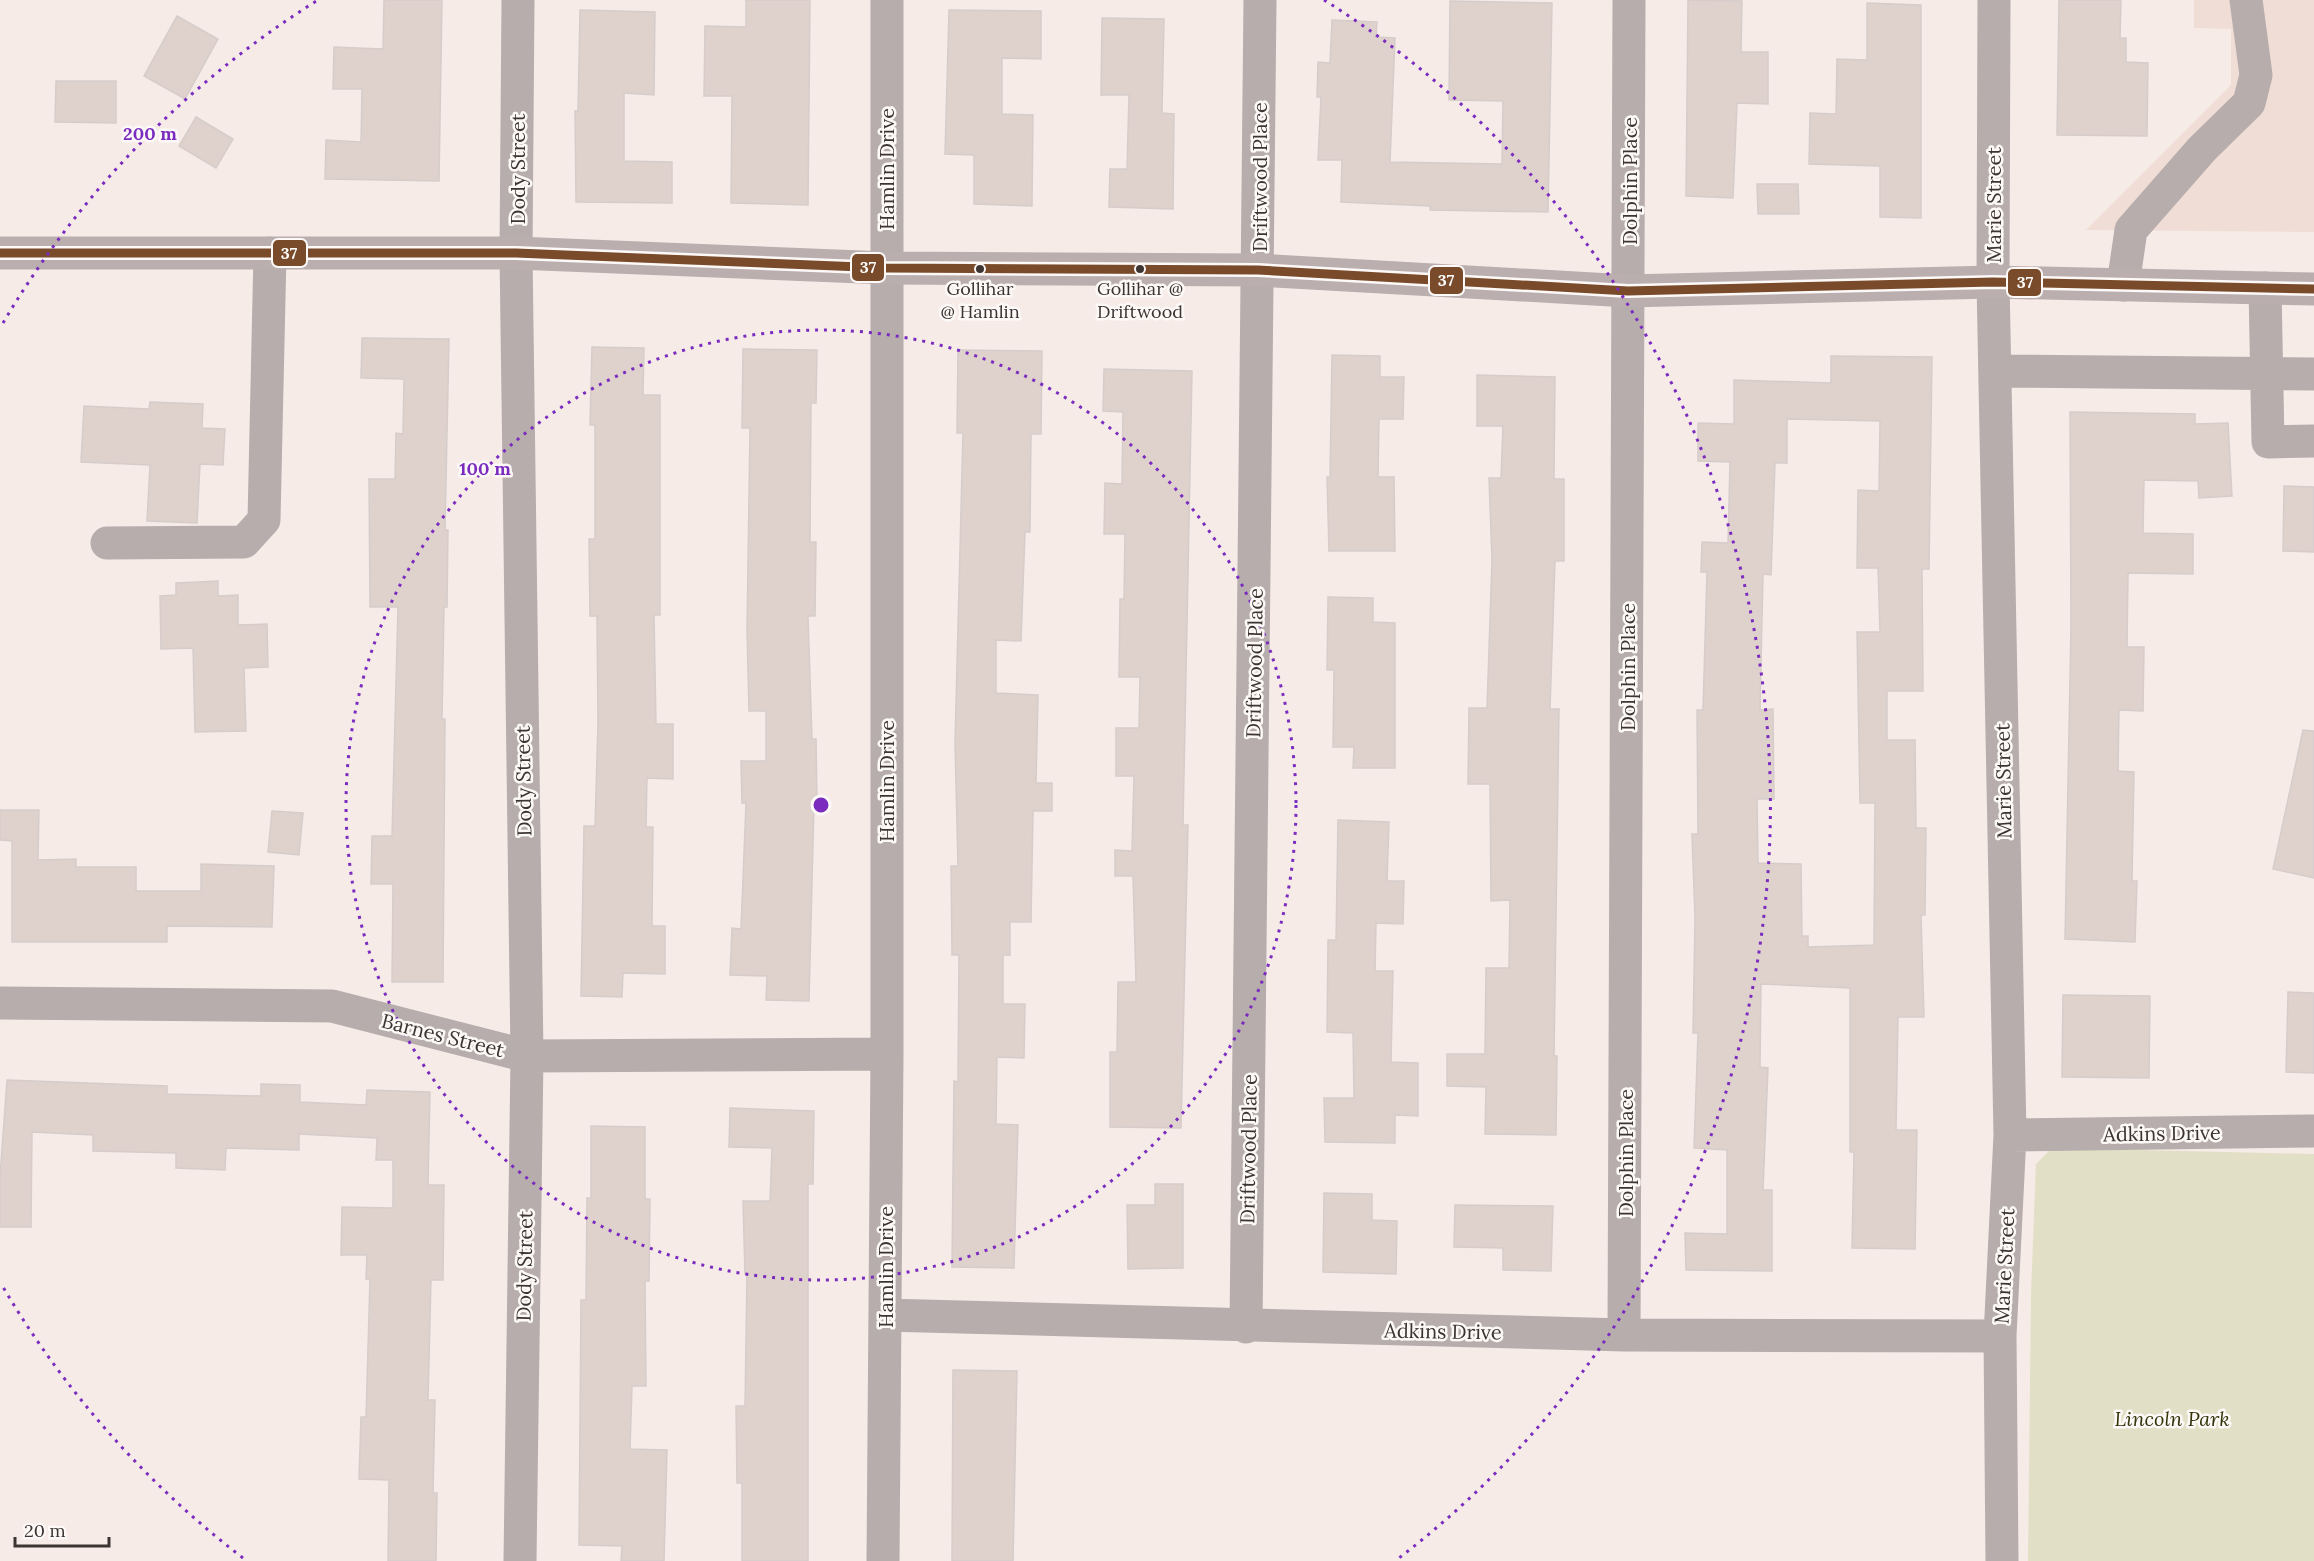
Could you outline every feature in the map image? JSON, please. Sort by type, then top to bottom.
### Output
[{"type":"main road","points":[[0,253],[516,253],[886,268],[1258,270],[1628,291],[1992,282],[2314,289]]},
{"type":"street","name":"Dody Street","points":[[518,0],[516,253],[526,1056],[520,1561]]},
{"type":"street","name":"Hamlin Drive","points":[[883,1561],[887,0]]},
{"type":"street","name":"Driftwood Place","points":[[1246,1327],[1260,0]]},
{"type":"street","name":"Dolphin Place","points":[[1624,1335],[1629,0]]},
{"type":"street","name":"Marie Street","points":[[1994,0],[1992,282],[2010,1135],[2000,1336],[2002,1561]]},
{"type":"street","points":[[2123,285],[2131,230],[2202,148],[2249,103],[2256,75],[2246,0]]},
{"type":"street","points":[[107,543],[244,542],[264,520],[270,253]]},
{"type":"street","points":[[2265,288],[2268,442],[2314,441]]},
{"type":"street","points":[[1995,371],[2314,374]]},
{"type":"street","name":"Barnes Street","points":[[0,1003],[332,1006],[526,1056],[886,1054]]},
{"type":"street","name":"Adkins Drive","points":[[2010,1135],[2314,1131]]},
{"type":"street","name":"Adkins Drive","points":[[885,1315],[1246,1327],[1624,1335],[2000,1336]]},
{"type":"shaded area","points":[[2194,0],[2314,0],[2314,232],[2086,230],[2231,85],[2231,29],[2194,28]]},
{"type":"green space","name":"Lincoln Park","points":[[2052,1148],[2314,1154],[2314,1561],[2028,1561],[2031,1294],[2036,1164]]},
{"type":"building","points":[[384,0],[442,0],[439,181],[325,179],[326,140],[361,142],[362,89],[333,89],[334,47],[383,49]]},
{"type":"building","points":[[746,0],[810,0],[808,205],[731,203],[732,96],[704,96],[705,26],[746,27]]},
{"type":"building","points":[[1688,0],[1742,1],[1741,52],[1768,52],[1768,104],[1737,103],[1733,198],[1686,196]]},
{"type":"building","points":[[2059,0],[2121,0],[2120,38],[2126,38],[2126,62],[2148,63],[2147,136],[2057,135]]},
{"type":"building","points":[[1450,1],[1552,3],[1548,212],[1430,210],[1430,206],[1341,202],[1342,160],[1318,160],[1321,97],[1317,97],[1318,62],[1330,63],[1332,20],[1377,22],[1376,37],[1395,38],[1390,162],[1502,164],[1503,101],[1449,100]]},
{"type":"building","points":[[1867,3],[1921,5],[1921,218],[1880,217],[1880,166],[1809,164],[1810,113],[1836,114],[1837,59],[1867,60]]},
{"type":"building","points":[[580,10],[655,12],[654,95],[624,93],[624,161],[672,162],[672,203],[576,202],[575,111],[578,111]]},
{"type":"building","points":[[949,10],[1041,11],[1041,59],[1002,58],[1002,114],[1033,115],[1032,206],[974,204],[974,155],[945,154]]},
{"type":"building","points":[[177,16],[218,39],[185,99],[144,76]]},
{"type":"building","points":[[1102,18],[1164,19],[1162,113],[1174,114],[1173,209],[1109,207],[1110,169],[1127,169],[1129,95],[1101,95]]},
{"type":"building","points":[[56,81],[116,81],[116,123],[55,122]]},
{"type":"building","points":[[196,117],[233,139],[216,168],[179,146]]},
{"type":"building","points":[[1757,184],[1798,184],[1799,214],[1758,214]]},
{"type":"building","points":[[362,338],[449,339],[445,530],[448,530],[447,607],[444,607],[442,719],[445,719],[443,982],[392,982],[393,884],[371,884],[372,836],[392,836],[398,607],[370,607],[369,479],[395,479],[396,433],[403,434],[404,379],[361,378]]},
{"type":"building","points":[[592,347],[644,348],[643,395],[660,395],[660,615],[654,615],[656,724],[673,724],[673,779],[647,778],[646,827],[653,827],[652,926],[665,926],[665,974],[623,973],[622,997],[581,996],[584,826],[595,826],[598,723],[597,616],[590,616],[589,539],[595,539],[595,425],[590,425]]},
{"type":"building","points":[[743,349],[817,350],[816,403],[811,403],[810,542],[816,542],[815,616],[808,616],[812,739],[816,739],[817,803],[814,803],[809,1001],[766,1000],[767,976],[730,975],[732,928],[741,929],[746,803],[742,803],[741,761],[766,761],[766,711],[749,711],[747,630],[750,428],[742,428]]},
{"type":"building","points":[[958,350],[1042,351],[1041,434],[1031,434],[1030,532],[1025,532],[1021,641],[996,640],[996,693],[1038,695],[1036,783],[1052,783],[1052,811],[1033,811],[1031,922],[1010,922],[1010,955],[1003,955],[1003,1004],[1025,1004],[1024,1058],[997,1057],[996,1124],[1018,1125],[1014,1268],[952,1267],[954,1081],[958,1082],[959,955],[952,955],[951,866],[958,866],[955,743],[963,433],[957,433]]},
{"type":"building","points":[[1332,355],[1380,356],[1380,377],[1404,377],[1403,419],[1379,419],[1378,477],[1394,477],[1395,551],[1329,551],[1327,477],[1330,477]]},
{"type":"building","points":[[1831,356],[1932,357],[1929,569],[1922,569],[1923,691],[1887,691],[1887,740],[1915,740],[1916,828],[1926,828],[1925,915],[1921,915],[1924,1017],[1898,1017],[1896,1130],[1917,1130],[1915,1249],[1852,1248],[1854,1152],[1850,1152],[1850,988],[1761,984],[1760,1067],[1768,1068],[1763,1190],[1772,1190],[1772,1271],[1686,1270],[1685,1233],[1727,1234],[1727,1150],[1694,1148],[1698,1033],[1693,1033],[1695,918],[1692,834],[1698,834],[1697,710],[1703,710],[1707,572],[1701,572],[1702,542],[1728,543],[1730,462],[1698,461],[1698,423],[1734,424],[1734,380],[1831,383]],"holes":[[[1787,419],[1880,421],[1879,491],[1858,490],[1857,568],[1878,568],[1880,632],[1857,632],[1860,803],[1875,803],[1874,945],[1808,947],[1808,936],[1802,936],[1801,864],[1758,863],[1757,799],[1774,799],[1773,709],[1760,710],[1763,574],[1771,575],[1775,463],[1787,463]]]},
{"type":"building","points":[[1104,369],[1192,371],[1183,825],[1188,825],[1181,1128],[1110,1127],[1110,1052],[1117,1052],[1118,982],[1136,982],[1133,876],[1115,876],[1115,850],[1132,851],[1134,776],[1116,776],[1116,728],[1139,728],[1140,677],[1119,677],[1120,599],[1124,599],[1125,534],[1104,534],[1105,483],[1122,484],[1123,412],[1103,411]]},
{"type":"building","points":[[1477,375],[1555,377],[1554,479],[1564,479],[1564,561],[1555,561],[1550,709],[1559,709],[1554,1056],[1557,1056],[1556,1135],[1485,1134],[1486,1087],[1447,1086],[1447,1054],[1485,1054],[1486,968],[1509,968],[1510,900],[1491,901],[1490,784],[1468,784],[1469,708],[1487,708],[1492,560],[1489,478],[1501,478],[1503,426],[1477,426]]},
{"type":"building","points":[[150,402],[203,404],[202,428],[225,429],[223,465],[200,464],[197,523],[147,521],[150,465],[81,462],[84,406],[149,409]]},
{"type":"building","points":[[2070,412],[2195,414],[2195,424],[2228,423],[2232,496],[2199,498],[2198,481],[2144,480],[2143,533],[2193,534],[2193,574],[2128,573],[2127,647],[2144,647],[2143,711],[2119,710],[2118,771],[2134,772],[2132,881],[2137,881],[2135,942],[2065,939],[2071,625]]},
{"type":"building","points":[[2284,486],[2314,487],[2314,552],[2283,551]]},
{"type":"building","points":[[218,581],[218,596],[238,595],[238,625],[267,624],[268,667],[244,668],[246,731],[195,732],[193,648],[161,649],[160,596],[176,595],[176,583]]},
{"type":"building","points":[[1328,597],[1373,598],[1373,622],[1395,623],[1395,768],[1353,768],[1354,747],[1333,747],[1334,670],[1327,670]]},
{"type":"building","points":[[2303,730],[2314,731],[2314,878],[2273,869]]},
{"type":"building","points":[[0,810],[39,810],[38,860],[76,859],[76,867],[136,867],[136,891],[201,891],[201,864],[274,866],[272,927],[167,926],[167,942],[12,942],[12,841],[0,840]]},
{"type":"building","points":[[272,811],[303,813],[299,855],[268,852]]},
{"type":"building","points":[[1338,820],[1389,822],[1387,881],[1404,881],[1403,924],[1376,923],[1375,971],[1393,971],[1391,1062],[1418,1063],[1418,1116],[1395,1115],[1395,1143],[1325,1142],[1324,1098],[1354,1098],[1353,1033],[1327,1032],[1328,940],[1336,940]]},
{"type":"building","points":[[2288,992],[2314,993],[2314,1073],[2286,1072]]},
{"type":"building","points":[[2063,995],[2150,996],[2149,1078],[2062,1077]]},
{"type":"building","points":[[7,1080],[167,1086],[167,1094],[261,1096],[261,1084],[300,1085],[300,1102],[366,1105],[367,1090],[430,1092],[428,1185],[444,1185],[443,1280],[431,1280],[428,1400],[435,1400],[433,1493],[437,1493],[436,1561],[388,1561],[389,1480],[359,1479],[361,1417],[366,1417],[370,1279],[366,1279],[367,1255],[341,1255],[342,1207],[393,1208],[393,1160],[376,1160],[377,1138],[299,1134],[299,1150],[226,1148],[225,1170],[176,1168],[176,1153],[93,1151],[93,1135],[32,1132],[31,1227],[0,1227],[0,1177]]},
{"type":"building","points":[[730,1108],[814,1111],[813,1184],[808,1184],[808,1561],[742,1561],[742,1483],[737,1483],[736,1406],[745,1406],[747,1274],[745,1274],[743,1201],[770,1201],[772,1148],[729,1147]]},
{"type":"building","points":[[591,1126],[645,1127],[645,1199],[650,1199],[649,1281],[645,1281],[646,1386],[632,1386],[630,1449],[667,1450],[664,1561],[621,1561],[622,1546],[579,1545],[581,1300],[586,1300],[587,1198],[591,1198]]},
{"type":"building","points":[[1155,1184],[1183,1184],[1183,1268],[1128,1269],[1127,1205],[1155,1205]]},
{"type":"building","points":[[1324,1193],[1372,1194],[1372,1220],[1397,1221],[1396,1274],[1323,1272]]},
{"type":"building","points":[[1455,1205],[1553,1206],[1551,1271],[1503,1270],[1503,1248],[1454,1247]]},
{"type":"building","points":[[953,1370],[1017,1371],[1013,1561],[952,1561]]},
{"type":"transit line","name":"37","points":[[0,253],[516,253],[886,268],[1258,270],[1628,291],[1993,282],[2314,289]]},
{"type":"place","name":"Gollihar @ Hamlin","points":[[980,269]]},
{"type":"place","name":"Gollihar @ Driftwood","points":[[1140,269]]}]
